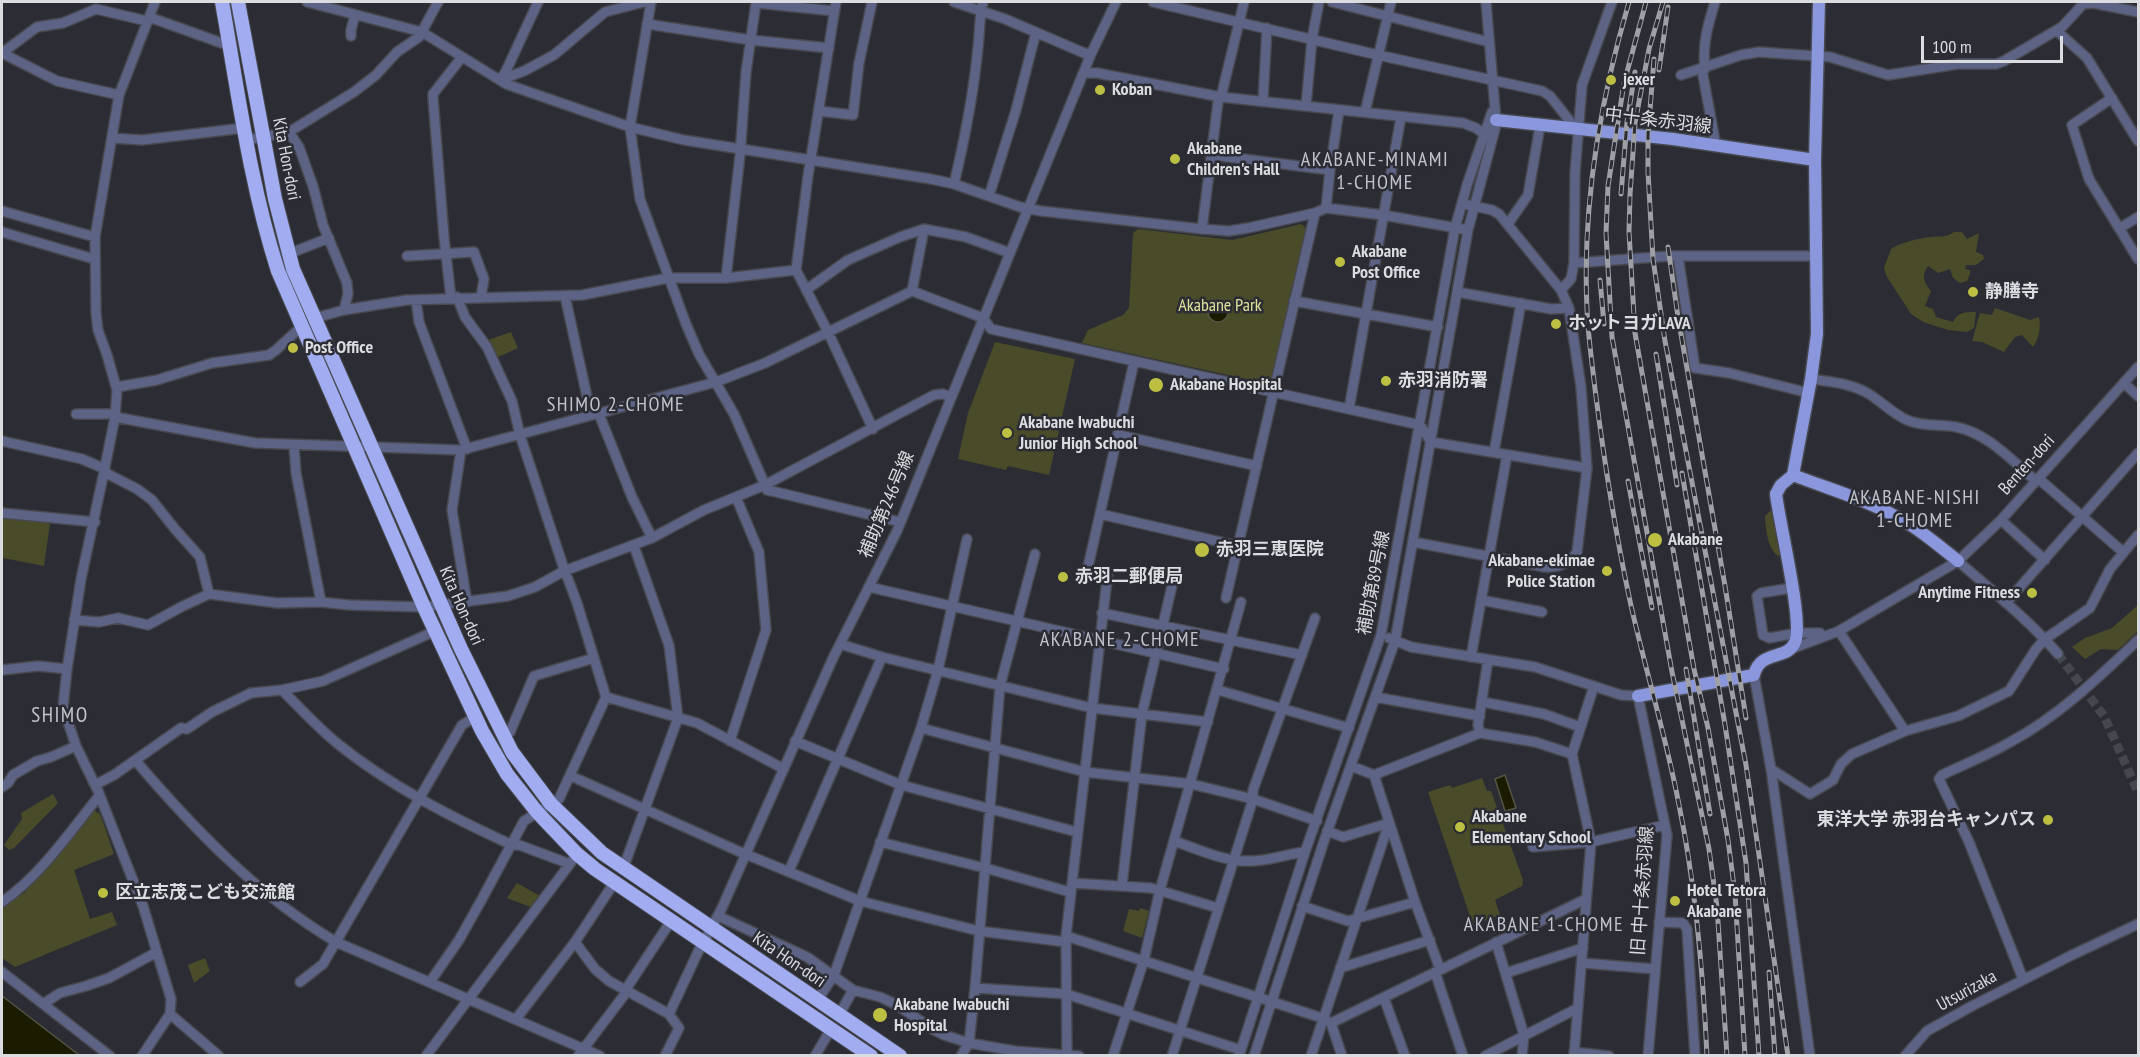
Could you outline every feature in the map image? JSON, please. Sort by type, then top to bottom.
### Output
[{"type":"highway","name":"Kita Hon-dori","points":[[222,2],[245,134],[270,245],[285,290],[435,631],[475,717],[507,774],[574,859],[614,883],[871,1056]]},
{"type":"highway","name":"Kita Hon-dori","points":[[238,2],[288,254],[442,606],[503,736],[551,804],[589,841],[623,869],[715,922],[817,1001],[900,1056]]},
{"type":"main road","points":[[1638,696],[1754,675],[1762,661],[1791,650],[1796,641],[1797,619],[1776,494],[1781,485],[1793,475],[1809,393],[1817,334],[1815,160],[1819,2]]},
{"type":"main road","name":"中十条赤羽線","points":[[1496,120],[1815,160]]},
{"type":"main road","points":[[1793,475],[1869,503],[1894,515],[1930,538],[1958,561]]},
{"type":"street","points":[[142,1056],[170,1014],[171,999],[143,908],[95,785],[76,746],[63,708],[74,620],[115,416],[117,387],[98,330],[95,306],[95,237],[118,95],[155,2]]},
{"type":"street","points":[[307,2],[422,32],[500,80],[543,98],[630,127],[684,140],[811,158],[954,184],[1020,207],[1055,213],[1229,231],[1315,213],[1326,208],[1383,215],[1468,230]]},
{"type":"street","points":[[112,138],[142,140],[245,134],[264,137],[289,132],[354,92],[376,75],[397,52],[419,37],[438,2]]},
{"type":"street","points":[[500,80],[538,2]]},
{"type":"street","points":[[500,80],[524,71],[554,55],[605,12],[644,2]]},
{"type":"street","points":[[651,2],[630,127],[640,199],[668,278],[699,354],[734,414],[767,490],[900,522]]},
{"type":"street","points":[[819,111],[853,115],[859,63],[872,2]]},
{"type":"street","points":[[954,2],[982,6],[1036,32],[1091,54]]},
{"type":"street","name":"補助第246号線","points":[[669,1014],[715,922],[795,741],[900,522],[1091,54],[1116,2]]},
{"type":"street","points":[[1154,2],[1542,91],[1550,96],[1577,129]]},
{"type":"street","points":[[1202,229],[1218,102],[1244,2]]},
{"type":"street","points":[[1306,106],[1312,39],[1319,2]]},
{"type":"street","points":[[1332,2],[1489,42]]},
{"type":"street","points":[[1365,112],[1391,2]]},
{"type":"street","name":"補助第89号線","points":[[1258,1054],[1271,1001],[1302,906],[1395,640],[1468,230],[1496,120],[1486,2]]},
{"type":"street","points":[[1561,290],[1571,279],[1574,263],[1577,129],[1582,85],[1612,2]]},
{"type":"street","points":[[1715,2],[1704,44],[1704,69],[1716,146]]},
{"type":"street","points":[[726,278],[743,102],[756,3],[835,6],[796,270],[873,429]]},
{"type":"street","points":[[1681,75],[1741,55],[1759,52],[1834,58],[1888,75],[1958,64],[1996,64],[2004,62],[2057,30],[2084,3],[2139,12]]},
{"type":"street","points":[[954,184],[974,77],[982,6]]},
{"type":"street","points":[[118,95],[57,81],[2,53],[37,27],[63,23],[96,9],[148,19],[230,46]]},
{"type":"street","points":[[351,36],[355,15]]},
{"type":"street","points":[[647,24],[751,40],[829,48]]},
{"type":"street","points":[[1263,101],[1266,28]]},
{"type":"street","points":[[2057,30],[2087,58],[2139,141]]},
{"type":"street","points":[[989,196],[1016,110],[1036,32]]},
{"type":"street","points":[[430,982],[459,940],[524,821],[559,799],[606,697],[520,435],[512,401],[482,339],[465,317],[454,297],[446,255],[433,94],[462,57]]},
{"type":"street","points":[[1085,72],[1221,97],[1463,123],[1476,128],[1485,135]]},
{"type":"street","points":[[2112,98],[2072,125],[2089,178],[2139,259]]},
{"type":"street","name":"補助第89号線","points":[[1240,1053],[1305,852],[1381,635],[1455,228],[1493,104]]},
{"type":"street","points":[[1326,208],[1339,110]]},
{"type":"street","points":[[1348,409],[1401,117]]},
{"type":"street","points":[[1508,224],[1528,195],[1540,126]]},
{"type":"street","points":[[289,132],[299,147],[313,186],[318,211],[347,283],[348,294],[344,310]]},
{"type":"street","points":[[1212,155],[1330,170]]},
{"type":"street","points":[[1413,542],[1554,567],[1569,561],[1577,552],[1587,468],[1581,387],[1569,308],[1561,290],[1508,224],[1492,210],[1461,203]]},
{"type":"street","points":[[2,211],[95,237]]},
{"type":"street","points":[[1226,598],[1315,213]]},
{"type":"street","points":[[2120,228],[2139,217]]},
{"type":"street","points":[[806,290],[848,260],[924,229],[966,237],[1010,253]]},
{"type":"street","points":[[912,291],[924,229]]},
{"type":"street","points":[[2,232],[94,259]]},
{"type":"street","points":[[288,254],[329,237]]},
{"type":"street","points":[[407,256],[474,252],[484,279],[481,297]]},
{"type":"street","points":[[1574,263],[1674,256],[1817,256]]},
{"type":"street","points":[[1674,256],[1695,368],[1729,373],[1809,393]]},
{"type":"street","points":[[315,318],[389,302],[454,297],[582,295],[668,278],[726,278],[796,270]]},
{"type":"street","points":[[76,414],[115,416],[248,442],[355,448],[464,449],[717,382],[765,363],[912,291],[983,318],[991,329],[1420,425],[1431,442],[1587,468]]},
{"type":"street","points":[[1457,292],[1551,309],[1569,308]]},
{"type":"street","points":[[565,296],[595,415],[652,538]]},
{"type":"street","points":[[416,300],[419,322],[464,449],[452,510],[467,602]]},
{"type":"street","points":[[1294,301],[1437,327]]},
{"type":"street","points":[[1494,453],[1521,303]]},
{"type":"street","points":[[117,387],[158,380],[212,363],[269,355],[301,327]]},
{"type":"street","points":[[1088,567],[1134,362]]},
{"type":"street","name":"Benten-dori","points":[[1791,650],[1839,631],[1958,561],[2001,520],[2139,367]]},
{"type":"street","points":[[1811,380],[1852,386],[1868,393],[1912,422],[1959,428],[1989,441],[2083,516],[2122,552]]},
{"type":"street","points":[[2124,383],[2139,396]]},
{"type":"street","points":[[74,620],[99,621],[118,618],[148,625],[209,594],[277,603],[321,602],[424,607],[508,596],[536,587],[564,571],[634,546],[704,510],[765,485],[934,396],[943,394],[951,397]]},
{"type":"street","points":[[1119,435],[1257,466]]},
{"type":"street","points":[[2,441],[82,459],[105,470],[152,500],[201,556],[209,594]]},
{"type":"street","points":[[294,446],[296,473],[321,602]]},
{"type":"street","points":[[2006,603],[2139,453]]},
{"type":"street","points":[[1471,657],[1507,455]]},
{"type":"street","points":[[730,741],[766,630],[759,552],[736,497]]},
{"type":"street","points":[[2,513],[95,522]]},
{"type":"street","points":[[1100,514],[1238,546]]},
{"type":"street","points":[[2001,520],[2045,560]]},
{"type":"street","points":[[1771,769],[1810,794],[1833,780],[1841,764],[1852,754],[1905,731],[1958,716],[2009,691],[2045,639],[2090,608],[2110,569],[2122,552],[2139,535]]},
{"type":"street","points":[[817,1001],[834,975],[921,728],[938,670],[967,539]]},
{"type":"street","points":[[623,869],[678,718],[669,645],[634,546]]},
{"type":"street","points":[[961,1056],[969,1043],[975,988],[1000,686],[1035,554]]},
{"type":"street","points":[[1958,561],[2045,639],[2058,654]]},
{"type":"street","points":[[1067,1054],[1066,939],[1108,571]]},
{"type":"street","points":[[1122,885],[1142,714],[1172,586]]},
{"type":"street","points":[[869,587],[1224,669]]},
{"type":"street","points":[[1791,588],[1761,593],[1756,600],[1763,635],[1769,638],[1798,633],[1820,633]]},
{"type":"street","points":[[1481,600],[1542,612]]},
{"type":"street","points":[[1113,1056],[1144,960],[1160,890],[1241,602]]},
{"type":"street","points":[[1102,613],[1302,655]]},
{"type":"street","points":[[1172,1056],[1253,799],[1253,790],[1315,618]]},
{"type":"street","points":[[1797,619],[1803,628],[1814,633],[1839,631],[1905,731]]},
{"type":"street","points":[[95,785],[114,775],[181,728],[187,729],[221,707],[251,693],[282,690],[323,681],[435,631]]},
{"type":"street","points":[[1381,635],[1411,647],[1535,667],[1626,696],[1638,696]]},
{"type":"street","points":[[2023,979],[1970,842],[1939,779],[1942,775],[2014,741],[2048,717],[2139,640]]},
{"type":"street","points":[[840,644],[882,657],[1092,708],[1209,722]]},
{"type":"street","points":[[789,871],[882,657]]},
{"type":"street","points":[[503,736],[510,732],[534,676],[594,658]]},
{"type":"street","points":[[1480,733],[1478,725],[1488,660]]},
{"type":"street","points":[[2,670],[38,666],[67,669]]},
{"type":"street","points":[[1754,675],[1771,769],[1810,1056]]},
{"type":"street","points":[[1593,686],[1572,754],[1590,842],[1574,1054],[1609,1056]]},
{"type":"street","points":[[282,690],[337,744],[386,779],[466,824],[512,844],[574,859],[426,1056]]},
{"type":"street","points":[[1218,690],[1349,728]]},
{"type":"street","name":"旧 中十条赤羽線","points":[[1638,696],[1667,835],[1648,1056]]},
{"type":"street","points":[[606,697],[697,723],[784,769]]},
{"type":"street","points":[[1375,697],[1479,716]]},
{"type":"street","points":[[1483,702],[1544,714],[1580,727]]},
{"type":"street","points":[[300,982],[323,964],[462,725],[475,717]]},
{"type":"street","points":[[921,728],[1085,772],[1191,784],[1253,799],[1317,820]]},
{"type":"street","points":[[1351,766],[1374,775],[1480,733],[1535,742],[1572,754]]},
{"type":"street","points":[[795,741],[901,785],[1077,832]]},
{"type":"street","points":[[2,787],[13,775],[37,761],[76,746]]},
{"type":"street","points":[[135,760],[242,874],[305,924],[336,942],[516,1018],[581,1052],[600,1056]]},
{"type":"street","points":[[1374,775],[1430,940],[1463,1056]]},
{"type":"street","points":[[571,776],[746,854],[860,901],[979,931],[1066,939],[1144,960],[1327,1020],[1384,998],[1586,899]]},
{"type":"street","points":[[2,902],[39,870],[99,796]]},
{"type":"street","points":[[1327,831],[1343,837],[1389,824]]},
{"type":"street","points":[[1311,1056],[1327,1020],[1340,968],[1389,824]]},
{"type":"street","points":[[1533,848],[1590,842],[1665,825]]},
{"type":"street","points":[[1174,841],[1234,861],[1270,859],[1305,852]]},
{"type":"street","points":[[880,842],[1071,887],[1122,885],[1160,890],[1218,908]]},
{"type":"street","points":[[516,1018],[575,942],[614,883]]},
{"type":"street","points":[[1302,906],[1348,921],[1416,902]]},
{"type":"street","points":[[581,1052],[625,994],[626,989],[671,921]]},
{"type":"street","points":[[715,922],[807,957],[853,990],[880,997],[897,1005],[934,1030],[969,1043],[1015,1051],[1079,1056]]},
{"type":"street","points":[[1659,922],[1683,923],[1687,928],[1695,1056]]},
{"type":"street","name":"Utsurizaka","points":[[1905,1056],[1927,1032],[2023,979],[2139,924]]},
{"type":"street","points":[[1340,968],[1430,940]]},
{"type":"street","points":[[575,942],[595,969],[609,981],[669,1014],[679,1028],[665,1056]]},
{"type":"street","points":[[1496,942],[1524,1035],[1522,1056]]},
{"type":"street","points":[[1506,973],[1583,948]]},
{"type":"street","points":[[43,1004],[60,993],[110,978],[157,952]]},
{"type":"street","points":[[1582,963],[1654,969]]},
{"type":"street","points":[[2,972],[110,1056]]},
{"type":"street","points":[[975,988],[1066,994],[1180,1030],[1240,1053]]},
{"type":"street","points":[[839,1015],[853,990]]},
{"type":"street","points":[[1384,998],[1405,1056]]},
{"type":"street","points":[[1485,1056],[1578,1008]]},
{"type":"street","points":[[170,1014],[219,1056]]},
{"type":"street","points":[[1327,1020],[1342,1056]]},
{"type":"street","points":[[815,1056],[831,1029]]},
{"type":"green space","name":"Akabane Park","points":[[1301,224],[1307,229],[1272,381],[1269,384],[1082,343],[1088,330],[1123,315],[1129,308],[1133,233],[1138,229],[1232,240]]},
{"type":"green space","points":[[1954,232],[1962,232],[1967,239],[1979,233],[1976,252],[1983,255],[1984,259],[1976,265],[1966,265],[1965,269],[1970,270],[1970,274],[1967,281],[1960,283],[1953,278],[1950,269],[1938,273],[1928,266],[1924,279],[1931,291],[1925,306],[1933,309],[1936,317],[1953,322],[1962,313],[1976,312],[1974,328],[1967,332],[1948,330],[1923,322],[1911,314],[1887,277],[1884,268],[1891,249],[1915,240],[1946,236]]},
{"type":"green space","points":[[1995,308],[2030,320],[2039,317],[2039,333],[2033,347],[2022,335],[2015,337],[2004,352],[1982,342],[1972,341],[1980,313],[1992,315]]},
{"type":"green space","points":[[511,332],[518,348],[496,358],[488,340]]},
{"type":"green space","points":[[995,342],[1075,359],[1049,475],[1008,466],[1006,470],[958,459],[968,413]]},
{"type":"green space","points":[[1771,510],[1774,512],[1781,553],[1778,556],[1771,548],[1767,532],[1765,516]]},
{"type":"green space","points":[[2,517],[50,523],[44,566],[3,558]]},
{"type":"green space","points":[[2138,605],[2138,631],[2118,650],[2101,649],[2085,659],[2072,647],[2085,638],[2112,628]]},
{"type":"green space","points":[[1482,778],[1487,791],[1491,791],[1523,880],[1522,886],[1495,900],[1500,915],[1473,925],[1428,792],[1450,785],[1452,788]]},
{"type":"green space","points":[[53,794],[58,803],[14,848],[9,850],[4,845],[22,819],[21,813]]},
{"type":"green space","points":[[92,809],[100,814],[114,854],[74,870],[90,919],[112,912],[117,925],[15,967],[2,958],[2,906],[24,893],[81,827]]},
{"type":"green space","points":[[517,883],[542,897],[533,908],[507,898]]},
{"type":"green space","points":[[1140,908],[1149,911],[1142,938],[1123,931],[1129,909],[1139,911]]},
{"type":"green space","points":[[205,958],[210,971],[194,983],[188,965]]},
{"type":"shaded area","points":[[1214,302],[1222,302],[1228,308],[1228,316],[1222,322],[1214,322],[1208,316],[1208,308]]},
{"type":"shaded area","points":[[1505,775],[1516,808],[1505,811],[1495,779]]},
{"type":"shaded area","points":[[2,996],[79,1055],[2,1055]]},
{"type":"tunnel","points":[[2058,654],[2104,716],[2138,792]]},
{"type":"railway","points":[[1629,2],[1602,115],[1590,192],[1586,270],[1588,319],[1602,442],[1619,548],[1674,779],[1685,836],[1701,961],[1707,1056]]},
{"type":"railway","points":[[1646,2],[1624,83],[1608,186],[1606,233],[1612,337],[1672,672],[1709,849],[1717,907],[1727,1056]]},
{"type":"railway","points":[[1663,2],[1649,49],[1635,123],[1629,232],[1635,333],[1694,669],[1708,728],[1728,840],[1735,894],[1745,1056]]},
{"type":"railway","points":[[1659,70],[1668,7]]},
{"type":"railway","points":[[1654,59],[1648,135],[1653,259],[1665,341],[1746,765],[1788,1056]]},
{"type":"railway","points":[[1621,194],[1627,122],[1635,72]]},
{"type":"railway","points":[[1668,247],[1746,718]]},
{"type":"railway","points":[[1600,280],[1604,324]]},
{"type":"railway","points":[[1656,354],[1677,485]]},
{"type":"railway","points":[[1682,473],[1746,863],[1759,1056]]},
{"type":"railway","points":[[1628,481],[1652,608]]},
{"type":"railway","points":[[1686,669],[1710,814]]},
{"type":"railway","points":[[1769,972],[1775,1056]]},
{"type":"place","name":"jexer","points":[[1611,80]]},
{"type":"place","name":"Koban","points":[[1100,90]]},
{"type":"place","name":"Akabane Children's Hall","points":[[1175,159]]},
{"type":"place","name":"Akabane Post Office","points":[[1340,262]]},
{"type":"place","name":"静膳寺","points":[[1973,292]]},
{"type":"place","name":"ホットヨガLAVA","points":[[1556,324]]},
{"type":"place","name":"Post Office","points":[[293,348]]},
{"type":"place","name":"赤羽消防署","points":[[1386,381]]},
{"type":"place","name":"Akabane Hospital","points":[[1156,385]]},
{"type":"place","name":"Akabane Iwabuchi Junior High School","points":[[1007,433]]},
{"type":"place","name":"Akabane","points":[[1655,540]]},
{"type":"place","name":"赤羽三恵医院","points":[[1202,550]]},
{"type":"place","name":"Akabane-ekimae Police Station","points":[[1607,571]]},
{"type":"place","name":"赤羽二郵便局","points":[[1063,577]]},
{"type":"place","name":"Anytime Fitness","points":[[2032,593]]},
{"type":"place","name":"東洋大学 赤羽台キャンパス","points":[[2048,820]]},
{"type":"place","name":"Akabane Elementary School","points":[[1460,827]]},
{"type":"place","name":"区立志茂こども交流館","points":[[103,893]]},
{"type":"place","name":"Hotel Tetora Akabane","points":[[1675,901]]},
{"type":"place","name":"Akabane Iwabuchi Hospital","points":[[880,1015]]},
{"type":"district","name":"AKABANE-MINAMI 1-CHOME","points":[[1375,172]]},
{"type":"district","name":"SHIMO 2-CHOME","points":[[616,405]]},
{"type":"district","name":"AKABANE-NISHI 1-CHOME","points":[[1915,510]]},
{"type":"district","name":"AKABANE 2-CHOME","points":[[1120,640]]},
{"type":"district","name":"SHIMO","points":[[60,716]]},
{"type":"district","name":"AKABANE 1-CHOME","points":[[1544,925]]}]
